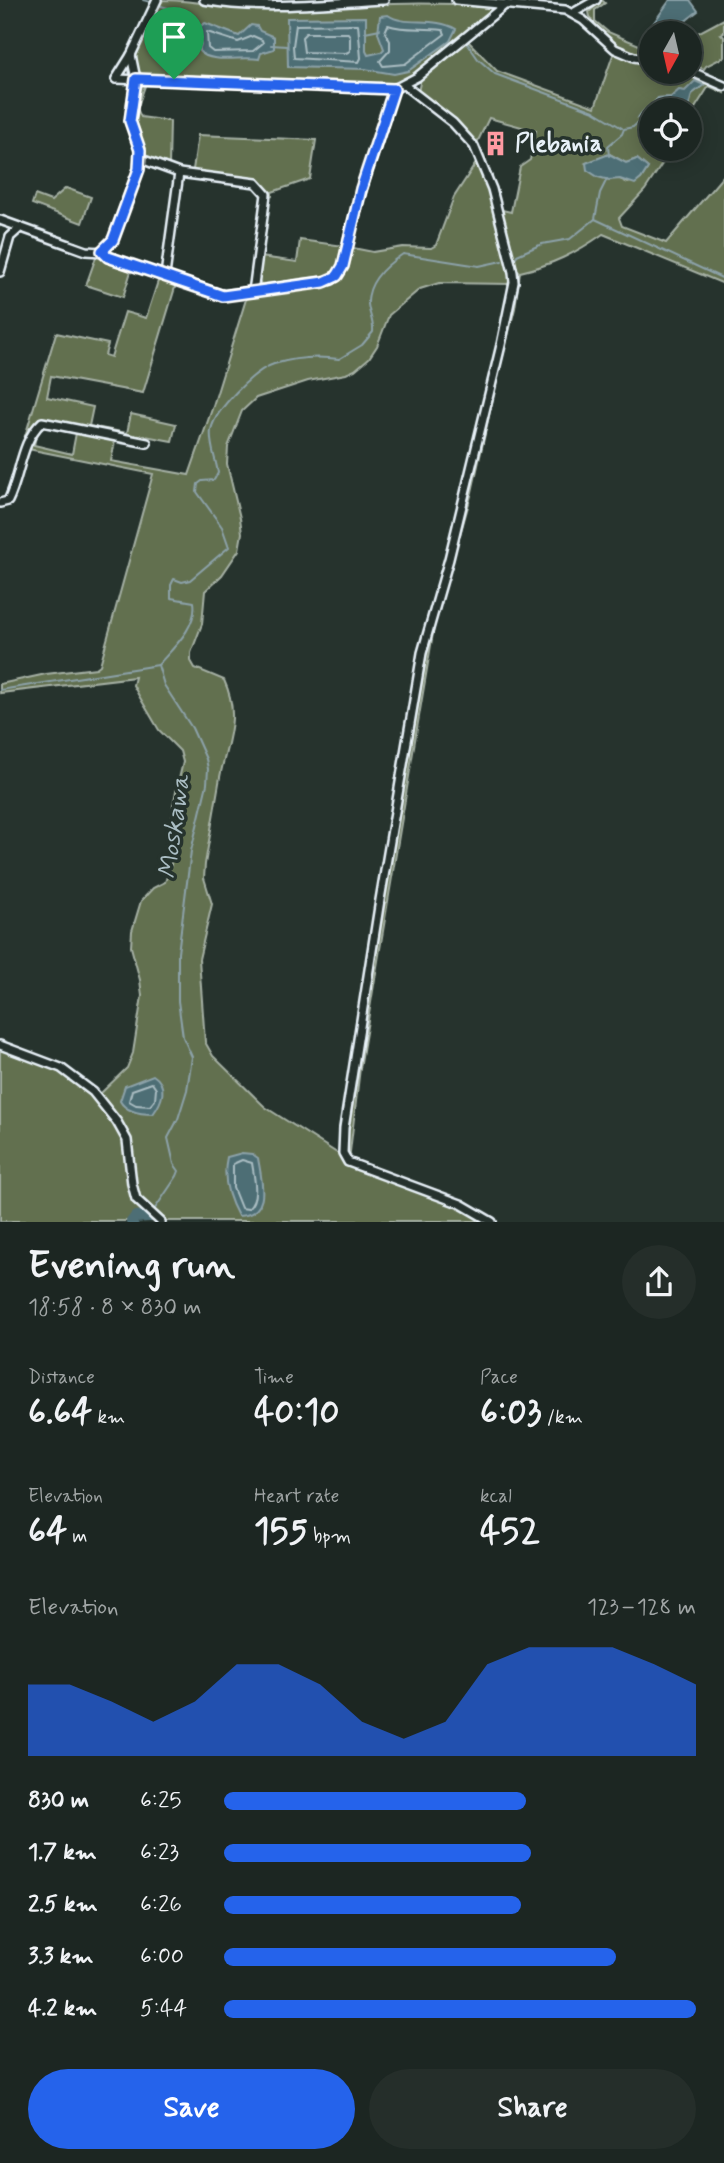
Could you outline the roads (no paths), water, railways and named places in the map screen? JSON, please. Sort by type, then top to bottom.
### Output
[{"type":"street","points":[[157,0],[131,55],[116,79],[394,89],[417,78],[506,4]]},
{"type":"street","points":[[204,0],[229,5],[253,5],[384,0]]},
{"type":"street","points":[[456,0],[555,8],[573,13],[615,49],[639,58]]},
{"type":"street","points":[[573,13],[596,0]]},
{"type":"street","points":[[0,220],[86,251],[102,251],[113,240],[141,159],[130,121],[136,79],[131,55]]},
{"type":"street","points":[[702,77],[724,86]]},
{"type":"street","points":[[404,85],[453,123],[474,146],[492,189],[513,272],[513,292],[449,559],[422,653],[380,900],[344,1128],[343,1153],[348,1162],[461,1204],[492,1222]]},
{"type":"street","points":[[102,251],[108,257],[223,296],[332,280],[341,272],[361,189],[394,89]]},
{"type":"street","points":[[141,159],[179,173],[256,183],[266,194],[254,292]]},
{"type":"street","points":[[165,275],[179,173]]},
{"type":"street","points":[[0,272],[10,237],[20,228]]},
{"type":"street","points":[[0,502],[8,501],[32,431],[42,422],[147,443]]},
{"type":"street","points":[[0,1045],[61,1068],[93,1092],[117,1122],[127,1140],[136,1199],[161,1222]]},
{"type":"water","points":[[670,0],[690,0],[698,11],[686,21],[655,21]]},
{"type":"water","points":[[388,15],[395,19],[438,23],[456,29],[450,41],[408,71],[394,74],[365,69],[288,67],[287,18],[366,17],[368,55],[384,49],[378,33],[380,16]]},
{"type":"water","points":[[205,23],[239,36],[251,25],[257,26],[260,31],[274,37],[274,49],[261,53],[259,59],[204,55],[199,51],[201,44],[196,29]]},
{"type":"water","points":[[692,84],[704,85],[692,94],[691,98],[658,98],[671,97],[679,90],[685,91]]},
{"type":"water","points":[[609,154],[626,163],[637,159],[648,168],[635,184],[620,179],[598,177],[587,170],[586,163]]},
{"type":"water","points":[[153,1075],[161,1084],[162,1094],[153,1114],[126,1108],[120,1101],[125,1086]]},
{"type":"water","points":[[242,1153],[258,1158],[262,1196],[256,1210],[238,1216],[231,1202],[225,1173],[227,1157]]},
{"type":"waterway","points":[[143,0],[151,2]]},
{"type":"waterway","points":[[161,6],[179,11],[186,27],[198,29]]},
{"type":"waterway","points":[[365,32],[380,29]]},
{"type":"waterway","points":[[467,43],[478,59],[495,74],[594,111],[622,128]]},
{"type":"waterway","points":[[271,45],[287,46]]},
{"type":"waterway","name":"Moskawa","points":[[609,156],[608,146],[624,129],[633,127],[639,122]]},
{"type":"waterway","name":"Moskawa","points":[[515,260],[517,255],[542,244],[570,239],[595,219],[600,193],[607,179]]},
{"type":"waterway","points":[[595,219],[724,279]]},
{"type":"waterway","name":"Moskawa","points":[[154,1210],[179,1171],[174,1164],[168,1138],[178,1119],[187,1090],[192,1057],[183,1037],[178,1001],[178,953],[191,851],[208,769],[192,728],[164,685],[158,665],[183,636],[194,611],[194,602],[171,598],[174,579],[182,582],[190,580],[229,547],[222,527],[197,492],[198,484],[214,480],[218,473],[211,430],[227,402],[266,368],[298,359],[339,359],[362,345],[373,332],[368,304],[374,281],[390,263],[403,254],[479,266],[502,261]]},
{"type":"waterway","points":[[0,690],[158,665]]},
{"type":"waterway","name":"Moskawa","points":[[132,1222],[136,1217],[149,1216]]},
{"type":"place","name":"Plebania","points":[[495,144]]}]
